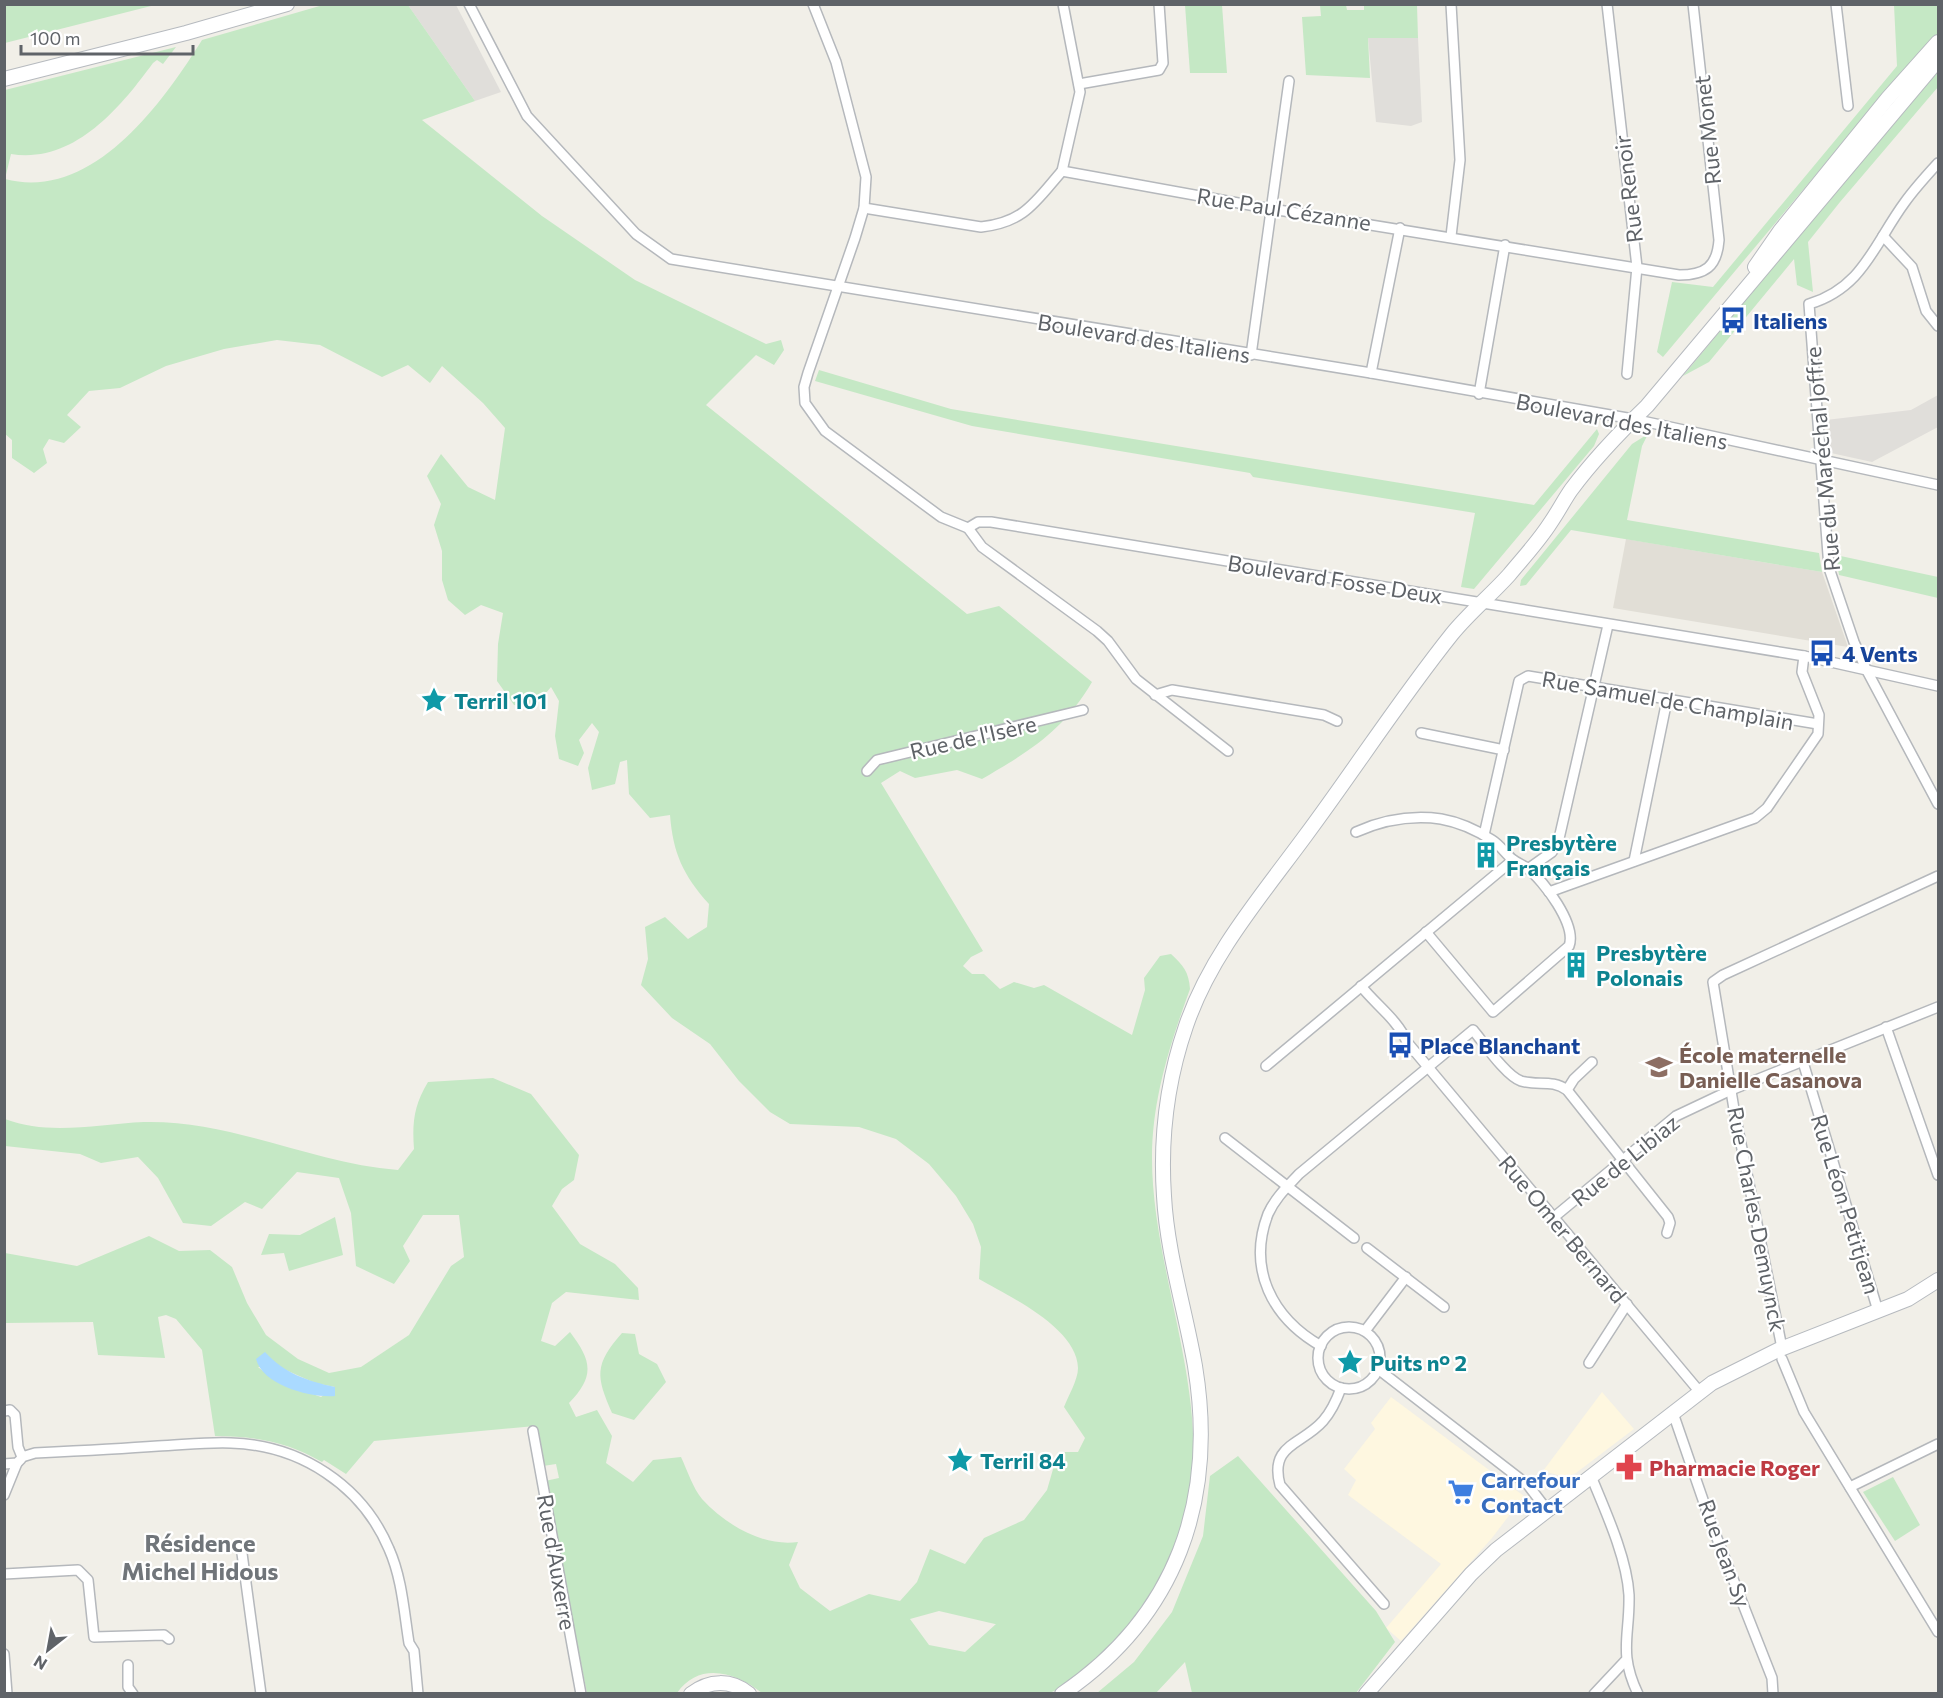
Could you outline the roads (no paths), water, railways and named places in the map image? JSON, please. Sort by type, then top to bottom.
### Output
[{"type":"main road","points":[[4,79],[186,33],[286,4]]},
{"type":"main road","points":[[1741,292],[1759,259],[1776,236],[1888,98],[1938,42]]},
{"type":"main road","points":[[1062,1694],[1088,1676],[1110,1656],[1158,1598],[1187,1535],[1199,1479],[1199,1398],[1164,1197],[1163,1130],[1167,1096],[1186,1024],[1205,983],[1242,922],[1322,813],[1375,735],[1455,631],[1550,525],[1570,492],[1605,449],[1647,406],[1938,60]]},
{"type":"main road","points":[[1366,1693],[1471,1574],[1547,1510],[1699,1391],[1738,1368],[1782,1354],[1908,1299],[1938,1281]]},
{"type":"main road","points":[[691,1694],[700,1687],[718,1682],[736,1685],[749,1694]]},
{"type":"street","name":"Boulevard des Italiens","points":[[469,4],[526,116],[647,243],[671,259],[1371,374],[1633,420],[1938,485]]},
{"type":"street","points":[[813,4],[836,62],[861,150],[866,177],[864,208],[808,373],[804,387],[805,403],[825,431],[941,517],[968,528],[982,547],[1103,636],[1132,675],[1228,751]]},
{"type":"street","points":[[864,208],[981,227],[1014,221],[1028,210],[1062,171],[1080,92],[1064,4]]},
{"type":"street","points":[[1079,84],[1159,70],[1163,63],[1159,4]]},
{"type":"street","points":[[1451,4],[1460,160],[1451,236]]},
{"type":"street","name":"Rue Renoir","points":[[1607,4],[1637,267],[1627,374]]},
{"type":"street","name":"Rue Monet","points":[[1693,4],[1719,240],[1718,255]]},
{"type":"street","points":[[1836,4],[1848,106]]},
{"type":"street","points":[[1251,355],[1289,81]]},
{"type":"street","points":[[1938,163],[1905,201],[1883,236],[1912,267],[1926,311],[1938,326]]},
{"type":"street","name":"Rue Paul Cézanne","points":[[1062,171],[1272,209],[1694,275],[1707,269],[1718,255]]},
{"type":"street","points":[[1371,374],[1401,228]]},
{"type":"street","name":"Rue du Maréchal Joffre","points":[[1883,236],[1865,265],[1849,284],[1834,295],[1809,304],[1829,568],[1854,642],[1866,669],[1938,804]]},
{"type":"street","points":[[1479,394],[1505,246]]},
{"type":"street","name":"Boulevard Fosse Deux","points":[[968,528],[978,522],[991,522],[1804,656],[1938,686]]},
{"type":"street","points":[[1528,869],[1552,852],[1558,843],[1608,625]]},
{"type":"street","points":[[1550,891],[1755,818],[1767,808],[1818,734],[1819,715],[1802,672],[1804,656]]},
{"type":"street","name":"Rue Samuel de Champlain","points":[[1504,750],[1519,681],[1528,676],[1818,724]]},
{"type":"street","points":[[1155,695],[1172,690],[1324,715],[1337,721]]},
{"type":"street","points":[[1634,861],[1667,700]]},
{"type":"street","name":"Rue de l'Isère","points":[[867,771],[877,760],[1083,710]]},
{"type":"street","points":[[1421,733],[1504,750],[1484,835]]},
{"type":"street","points":[[1356,832],[1375,823],[1402,819],[1428,819],[1453,822],[1484,835],[1513,860],[1528,869],[1550,891],[1567,923],[1571,943],[1493,1012],[1426,932]]},
{"type":"street","points":[[1266,1066],[1513,860]]},
{"type":"street","name":"Rue Charles Demuynck","points":[[1938,876],[1723,975],[1713,982],[1731,1090],[1782,1354],[1804,1412],[1938,1632]]},
{"type":"street","name":"Rue Omer Bernard","points":[[1361,986],[1380,1009],[1396,1023],[1407,1042],[1699,1391]]},
{"type":"street","name":"Rue de Libiaz","points":[[1553,1218],[1676,1116],[1731,1090],[1938,1007]]},
{"type":"street","points":[[1886,1027],[1938,1175]]},
{"type":"street","points":[[1321,1346],[1281,1316],[1266,1287],[1262,1271],[1261,1244],[1268,1214],[1288,1185],[1363,1119],[1473,1030],[1512,1076],[1522,1081],[1552,1083],[1567,1090],[1668,1217],[1667,1233]]},
{"type":"street","points":[[1567,1090],[1574,1078],[1592,1062]]},
{"type":"street","name":"Rue Léon Petitjean","points":[[1803,1062],[1878,1311]]},
{"type":"street","points":[[1225,1138],[1354,1238]]},
{"type":"street","points":[[1367,1248],[1444,1307]]},
{"type":"street","points":[[1365,1331],[1406,1277]]},
{"type":"street","points":[[1589,1363],[1627,1304]]},
{"type":"street","points":[[1342,1328],[1357,1328],[1365,1331],[1378,1347],[1378,1369],[1363,1385],[1341,1388],[1328,1381],[1320,1368],[1318,1354],[1329,1334],[1342,1328]]},
{"type":"street","points":[[1378,1369],[1528,1485],[1547,1510]]},
{"type":"street","points":[[1341,1388],[1322,1422],[1282,1453],[1276,1470],[1280,1485],[1384,1604]]},
{"type":"street","points":[[4,1411],[10,1410],[15,1414],[20,1460],[4,1495]]},
{"type":"street","name":"Rue Jean Sy","points":[[1673,1413],[1772,1678],[1773,1694]]},
{"type":"street","name":"Rue d'Auxerre","points":[[533,1431],[581,1694]]},
{"type":"street","points":[[4,1464],[35,1453],[230,1443],[272,1448],[316,1466],[347,1488],[373,1517],[390,1550],[396,1568],[409,1643],[414,1651],[418,1694]]},
{"type":"street","points":[[1850,1487],[1938,1444]]},
{"type":"street","points":[[1591,1476],[1624,1565],[1629,1594],[1625,1661],[1638,1694]]},
{"type":"street","points":[[241,1546],[261,1694]]},
{"type":"street","points":[[4,1574],[78,1570],[88,1580],[94,1637],[164,1635],[169,1639]]},
{"type":"street","points":[[4,1654],[7,1694]]},
{"type":"street","points":[[1593,1694],[1625,1661]]},
{"type":"street","points":[[128,1665],[128,1687],[133,1694]]},
{"type":"water","points":[[265,1352],[288,1371],[335,1387],[335,1396],[314,1395],[278,1383],[260,1368],[256,1359]]},
{"type":"place","name":"Italiens","points":[[1733,320]]},
{"type":"place","name":"4 Vents","points":[[1822,653]]},
{"type":"place","name":"Terril 101","points":[[434,700]]},
{"type":"place","name":"Presbytère Français","points":[[1486,855]]},
{"type":"place","name":"Presbytère Polonais","points":[[1576,965]]},
{"type":"place","name":"Place Blanchant","points":[[1400,1045]]},
{"type":"place","name":"École maternelle Danielle Casanova","points":[[1659,1067]]},
{"type":"place","name":"Puits n° 2","points":[[1350,1362]]},
{"type":"place","name":"Terril 84","points":[[960,1460]]},
{"type":"place","name":"Pharmacie Roger","points":[[1629,1467]]},
{"type":"place","name":"Carrefour Contact","points":[[1461,1492]]},
{"type":"district","name":"Résidence Michel Hidous","points":[[200,1556]]}]
